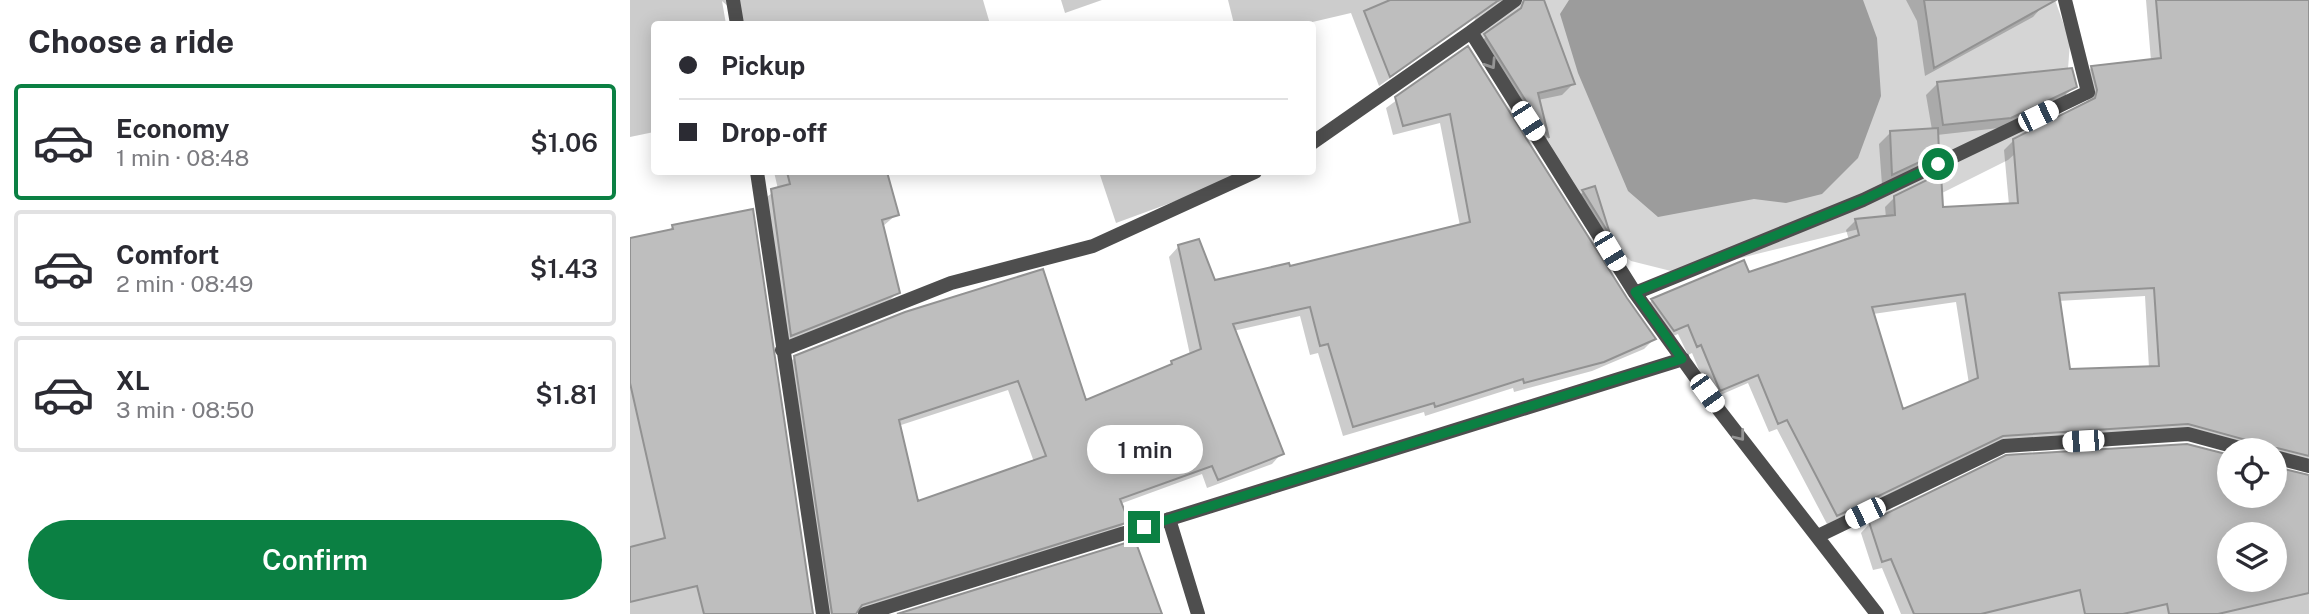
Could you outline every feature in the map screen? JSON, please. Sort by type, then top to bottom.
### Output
[{"type":"street","points":[[733,0],[736,21]]},
{"type":"street","points":[[1316,140],[1515,0]]},
{"type":"street","points":[[1635,292],[1863,200],[2088,92],[2065,0]]},
{"type":"street","points":[[1471,32],[1635,292],[1682,359],[1877,614]]},
{"type":"street","points":[[757,175],[823,614]]},
{"type":"street","points":[[782,350],[951,283],[1093,246],[1248,175]]},
{"type":"street","points":[[865,614],[1682,359]]},
{"type":"street","points":[[1818,536],[2004,446],[2188,434],[2217,442]]},
{"type":"street","points":[[2287,460],[2309,466]]},
{"type":"street","points":[[1169,519],[1198,614]]},
{"type":"shaded area","points":[[1481,0],[2055,0],[2070,42],[2065,109],[2008,160],[1928,200],[1859,229],[1679,273],[1631,261],[1598,231],[1471,32]]},
{"type":"shaded area","points":[[1569,0],[1863,0],[1877,38],[1881,96],[1858,158],[1822,194],[1786,203],[1754,199],[1658,217],[1628,191],[1578,73],[1560,14]]},
{"type":"building","points":[[1390,0],[1499,0],[1390,77],[1364,11]]},
{"type":"building","points":[[1524,0],[1544,0],[1575,84],[1538,93],[1549,138],[1484,34],[1521,8]]},
{"type":"building","points":[[1924,0],[2056,0],[1934,68]]},
{"type":"building","points":[[2156,0],[2309,0],[2309,456],[2287,450],[2287,438],[2239,438],[2188,424],[2003,436],[1837,516],[1787,420],[1778,424],[1758,375],[1720,391],[1701,345],[1697,347],[1688,325],[1674,331],[1651,299],[1744,260],[1749,272],[1859,235],[1855,219],[1895,215],[1894,196],[1941,173],[1943,207],[2018,203],[2013,139],[2095,98],[2097,90],[2091,66],[2161,58]],"holes":[[[2154,288],[2159,366],[2070,369],[2059,293]],[[1965,294],[1978,378],[1903,409],[1872,307]]]},
{"type":"building","points":[[1468,46],[1627,298],[1656,339],[1604,362],[1524,383],[1523,379],[1435,407],[1434,403],[1353,427],[1328,344],[1320,346],[1310,307],[1233,324],[1284,454],[1218,480],[1212,466],[1120,499],[1129,522],[862,605],[856,614],[832,614],[794,356],[905,312],[1043,269],[1086,400],[1172,364],[1171,361],[1201,349],[1178,245],[1199,239],[1215,280],[1289,263],[1290,266],[1470,222],[1450,114],[1403,126],[1395,97]],"holes":[[[1018,381],[1046,456],[918,501],[899,420]]]},
{"type":"building","points":[[2072,68],[2077,87],[2011,118],[1943,125],[1937,82]]},
{"type":"building","points":[[1938,128],[1939,153],[1892,175],[1890,131]]},
{"type":"building","points":[[788,175],[888,175],[899,215],[882,220],[900,293],[791,336],[771,189],[790,184]]},
{"type":"building","points":[[1595,186],[1611,237],[1582,190]]},
{"type":"building","points":[[753,209],[813,614],[704,614],[697,586],[630,602],[630,547],[665,538],[630,383],[630,238],[673,229],[672,225]]},
{"type":"building","points":[[2187,444],[2217,452],[2217,508],[2287,508],[2287,470],[2309,475],[2309,593],[2218,614],[2169,614],[2167,604],[2123,614],[2085,614],[2080,590],[1981,614],[1914,614],[1891,559],[1882,562],[1869,522],[2006,455]]},
{"type":"building","points":[[1135,540],[1162,614],[897,614]]},
{"type":"route","points":[[1144,527],[1682,359],[1635,292],[1863,200],[1938,164]]}]
